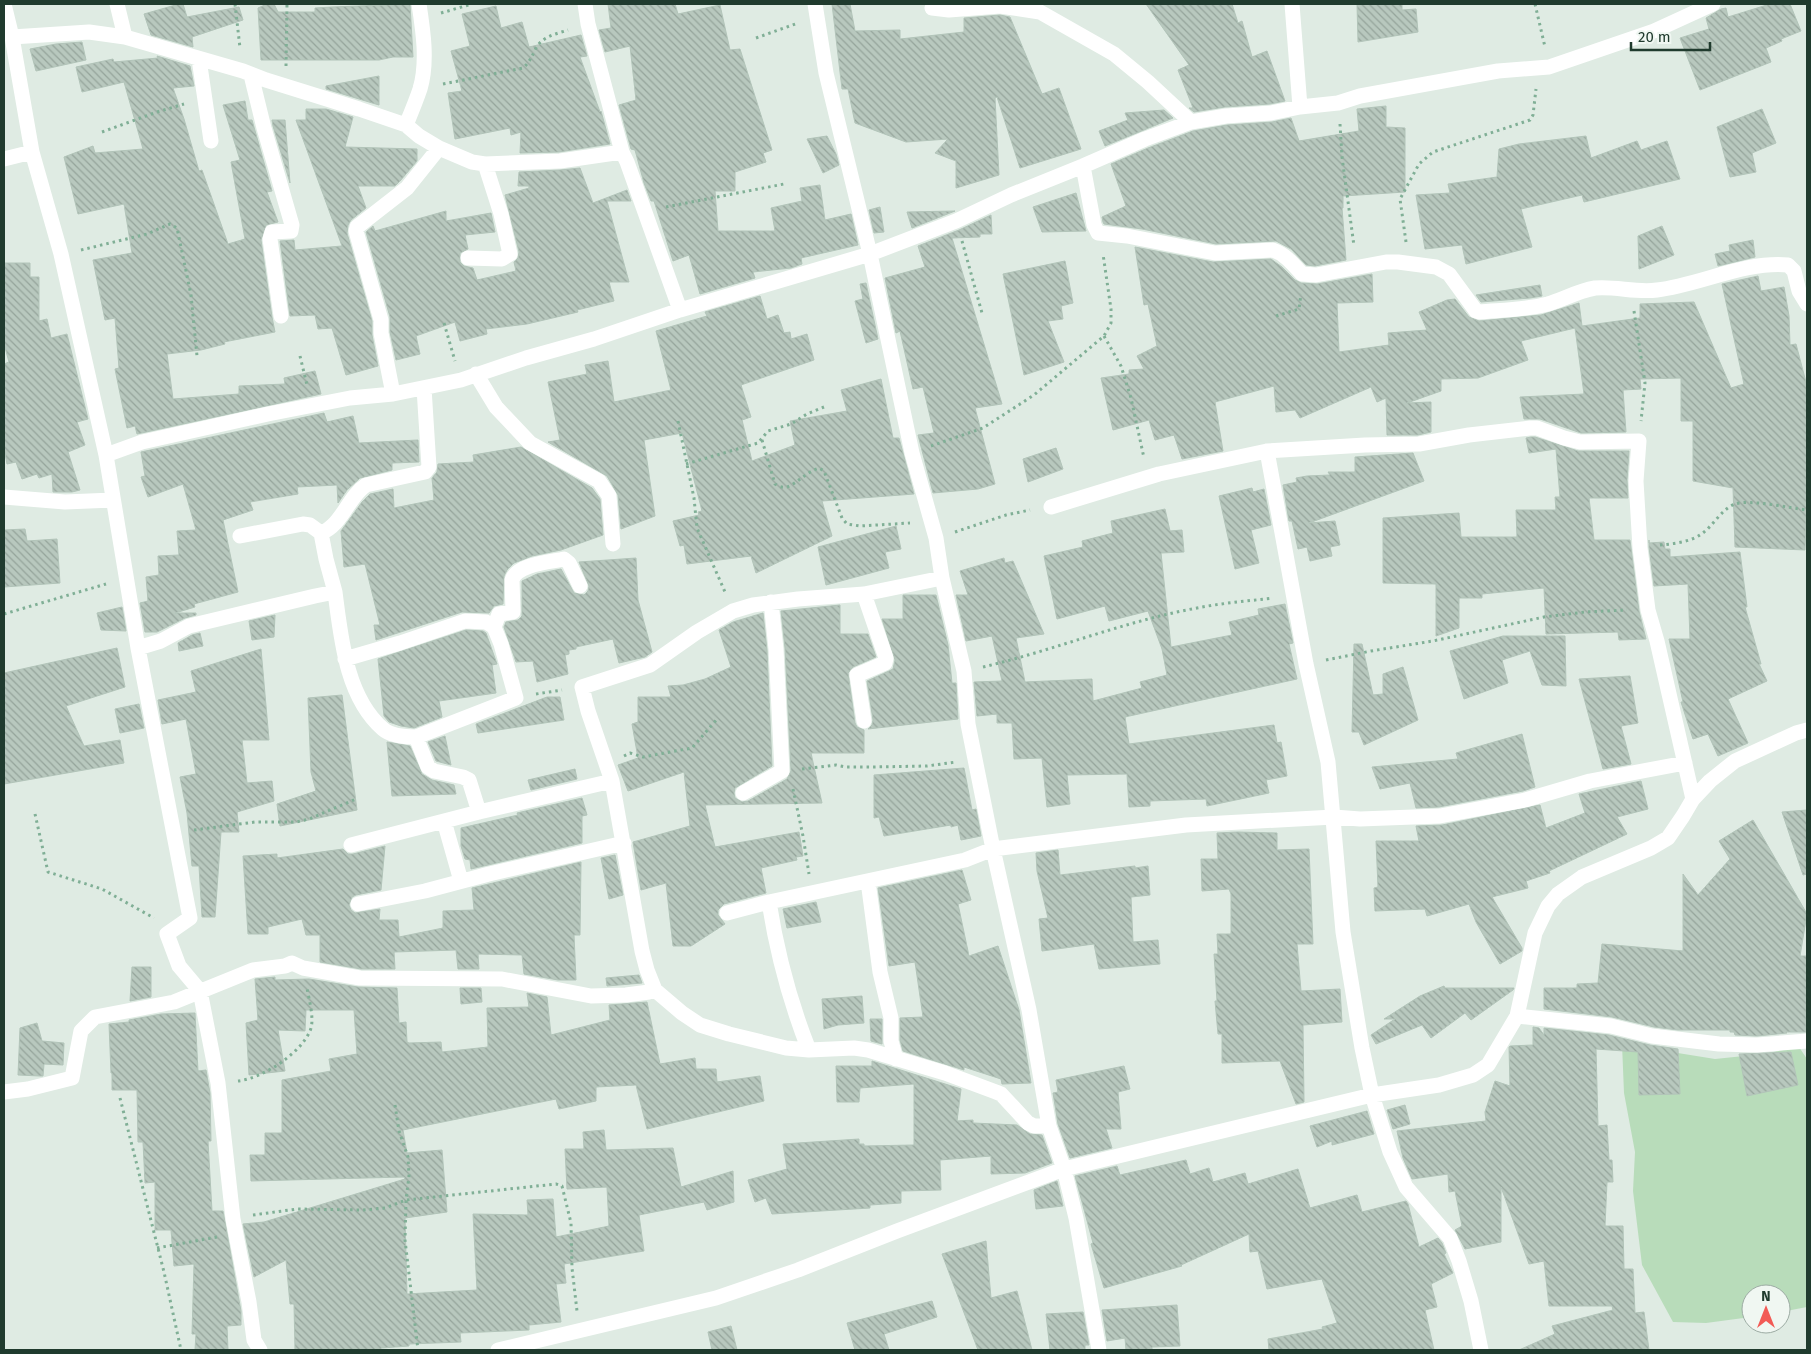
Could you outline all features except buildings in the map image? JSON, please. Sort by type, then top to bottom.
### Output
[{"type":"street","points":[[117,4],[125,37]]},
{"type":"street","points":[[585,4],[588,24],[622,152],[680,310]]},
{"type":"street","points":[[1292,4],[1300,107]]},
{"type":"street","points":[[106,455],[142,442],[268,414],[350,398],[393,394],[460,380],[594,339],[680,310],[870,254],[956,221],[1011,194],[1083,166],[1144,138],[1191,122],[1338,103],[1360,96],[1498,71],[1543,68],[1654,31],[1695,8],[1713,4]]},
{"type":"street","points":[[932,8],[949,10],[1000,6],[1040,8],[1114,54],[1148,82],[1191,122]]},
{"type":"street","points":[[5,9],[12,37],[32,152],[61,254],[106,455],[138,648],[190,918],[167,934],[179,966],[200,991],[218,1083],[235,1226],[254,1340],[260,1350]]},
{"type":"street","points":[[816,10],[826,73],[870,254],[912,453],[936,538],[942,578],[964,672],[968,724],[993,849],[1029,1010],[1048,1126],[1064,1169],[1076,1218],[1099,1350]]},
{"type":"street","points":[[406,125],[420,88],[424,67],[420,11]]},
{"type":"street","points":[[12,37],[89,32],[125,37],[247,73],[406,125],[419,136],[439,148],[472,162],[485,164],[560,161],[622,152]]},
{"type":"street","points":[[199,59],[211,141]]},
{"type":"street","points":[[247,73],[292,225],[291,230],[272,232],[270,239],[281,316]]},
{"type":"street","points":[[393,394],[381,333],[381,320],[356,231],[357,227],[407,188],[439,148]]},
{"type":"street","points":[[4,159],[32,152]]},
{"type":"street","points":[[468,258],[502,259],[510,254],[502,214],[485,164]]},
{"type":"street","points":[[1083,166],[1094,225],[1098,233],[1127,236],[1215,253],[1272,250],[1279,252],[1289,259],[1302,274],[1316,275],[1386,262],[1398,262],[1443,270],[1454,280],[1476,311],[1480,312],[1538,306],[1596,288],[1655,290],[1692,283],[1733,271],[1783,264],[1788,265],[1794,271],[1800,291],[1807,304]]},
{"type":"street","points":[[476,374],[496,407],[530,443],[599,481],[609,496],[613,544]]},
{"type":"street","points":[[321,534],[331,528],[358,490],[366,485],[425,472],[428,467],[424,388]]},
{"type":"street","points":[[1051,506],[1148,477],[1267,451],[1419,444],[1461,436],[1530,428],[1538,428],[1580,442],[1640,442],[1636,480],[1640,548],[1648,610],[1657,641],[1693,799]]},
{"type":"street","points":[[1267,451],[1306,664],[1328,762],[1343,932],[1362,1048],[1372,1095],[1390,1152],[1406,1187],[1450,1238],[1471,1301],[1481,1350]]},
{"type":"street","points":[[4,497],[65,502],[113,500]]},
{"type":"street","points":[[240,536],[303,524],[310,525],[321,534],[335,592],[345,659],[352,681],[364,705],[384,730],[402,737],[416,737],[516,698],[502,644],[494,627],[486,622],[465,621],[345,659]]},
{"type":"street","points":[[494,627],[499,614],[513,612],[512,580],[514,575],[536,563],[564,560],[569,563],[580,586]]},
{"type":"street","points":[[942,578],[864,594],[771,602],[733,611],[697,632],[650,664],[582,687],[588,711],[612,781],[642,951],[655,990],[682,1013],[700,1025],[766,1044],[809,1050],[854,1048],[868,1050],[896,1060],[945,1073],[1001,1094],[1028,1123],[1034,1126],[1048,1126]]},
{"type":"street","points":[[138,648],[161,641],[189,626],[335,592]]},
{"type":"street","points":[[864,594],[886,658],[885,663],[857,674],[864,721]]},
{"type":"street","points":[[743,793],[785,772],[771,602]]},
{"type":"street","points":[[498,1350],[716,1298],[798,1270],[1064,1169],[1372,1095],[1439,1085],[1473,1075],[1488,1065],[1517,1016],[1535,933],[1548,906],[1558,894],[1582,877],[1651,848],[1668,838],[1679,824],[1693,799],[1710,781],[1736,761],[1807,730]]},
{"type":"street","points":[[416,737],[428,766],[434,771],[469,780],[479,812]]},
{"type":"street","points":[[727,913],[769,902],[965,860],[993,849],[1186,825],[1334,817],[1360,820],[1440,816],[1525,800],[1590,781],[1685,763]]},
{"type":"street","points":[[351,845],[479,812],[612,781]]},
{"type":"street","points":[[444,821],[461,881]]},
{"type":"street","points":[[358,904],[425,891],[624,843]]},
{"type":"street","points":[[868,881],[880,972],[889,1010],[896,1060]]},
{"type":"street","points":[[769,902],[780,964],[799,1026],[809,1050]]},
{"type":"street","points":[[4,1092],[28,1089],[72,1078],[81,1031],[95,1017],[174,1002],[253,970],[285,966],[292,963],[303,968],[360,978],[502,979],[591,996],[626,995],[655,990]]},
{"type":"street","points":[[1517,1016],[1611,1026],[1652,1036],[1719,1044],[1757,1045],[1807,1041]]},
{"type":"path","points":[[235,4],[247,73]]},
{"type":"path","points":[[286,86],[287,4]]},
{"type":"path","points":[[420,11],[472,4]]},
{"type":"path","points":[[1410,264],[1400,212],[1400,199],[1419,164],[1433,152],[1530,120],[1533,115],[1543,68],[1535,4]]},
{"type":"path","points":[[756,38],[816,10]]},
{"type":"path","points":[[420,88],[523,68],[530,62],[541,41],[547,37],[588,24]]},
{"type":"path","points":[[102,132],[157,112],[205,99]]},
{"type":"path","points":[[1338,103],[1342,157],[1357,267]]},
{"type":"path","points":[[645,212],[784,184]]},
{"type":"path","points":[[956,221],[982,313]]},
{"type":"path","points":[[61,254],[147,234],[170,224],[175,226],[191,295],[197,356]]},
{"type":"path","points":[[912,453],[983,428],[1034,396],[1104,336],[1111,323],[1111,309],[1106,270],[1098,233]]},
{"type":"path","points":[[1276,316],[1298,309],[1302,274]]},
{"type":"path","points":[[1632,290],[1645,383],[1640,442]]},
{"type":"path","points":[[444,323],[460,380]]},
{"type":"path","points":[[1104,336],[1122,366],[1148,477]]},
{"type":"path","points":[[300,356],[311,406]]},
{"type":"path","points":[[686,464],[758,443],[768,431],[791,424],[807,414],[824,407]]},
{"type":"path","points":[[678,422],[694,498],[697,528],[733,611]]},
{"type":"path","points":[[762,440],[775,484],[780,487],[786,488],[812,470],[819,468],[824,470],[842,518],[847,524],[860,526],[932,521]]},
{"type":"path","points":[[1640,548],[1679,543],[1700,535],[1727,508],[1736,504],[1753,503],[1807,510]]},
{"type":"path","points":[[936,538],[1006,515],[1051,506]]},
{"type":"path","points":[[4,614],[126,578]]},
{"type":"path","points":[[964,672],[1021,658],[1115,628],[1197,608],[1293,595]]},
{"type":"path","points":[[1306,664],[1433,641],[1544,617],[1585,612],[1648,610]]},
{"type":"path","points":[[516,698],[582,687]]},
{"type":"path","points":[[606,764],[630,753],[643,757],[692,748],[718,718]]},
{"type":"path","points":[[815,893],[809,873],[803,836],[785,772],[836,765],[846,767],[927,766],[976,760]]},
{"type":"path","points":[[173,833],[255,822],[296,822],[309,819],[356,799]]},
{"type":"path","points":[[35,814],[48,872],[102,889],[174,930]]},
{"type":"path","points":[[218,1083],[247,1080],[276,1067],[294,1052],[305,1038],[310,1030],[311,1010],[306,974],[303,968]]},
{"type":"path","points":[[120,1098],[164,1272],[181,1350]]},
{"type":"path","points":[[395,1105],[399,1131],[408,1157],[406,1240],[418,1350]]},
{"type":"path","points":[[157,1248],[238,1233],[235,1226],[297,1209],[363,1210],[385,1208],[406,1200],[556,1184],[562,1186],[571,1224],[572,1268],[578,1322],[577,1331]]},
{"type":"green space","points":[[1622,1044],[1715,1059],[1763,1054],[1799,1047],[1807,1059],[1807,1307],[1791,1310],[1791,1284],[1741,1284],[1741,1318],[1706,1323],[1673,1322],[1642,1265],[1633,1191],[1635,1152],[1624,1093]]}]
